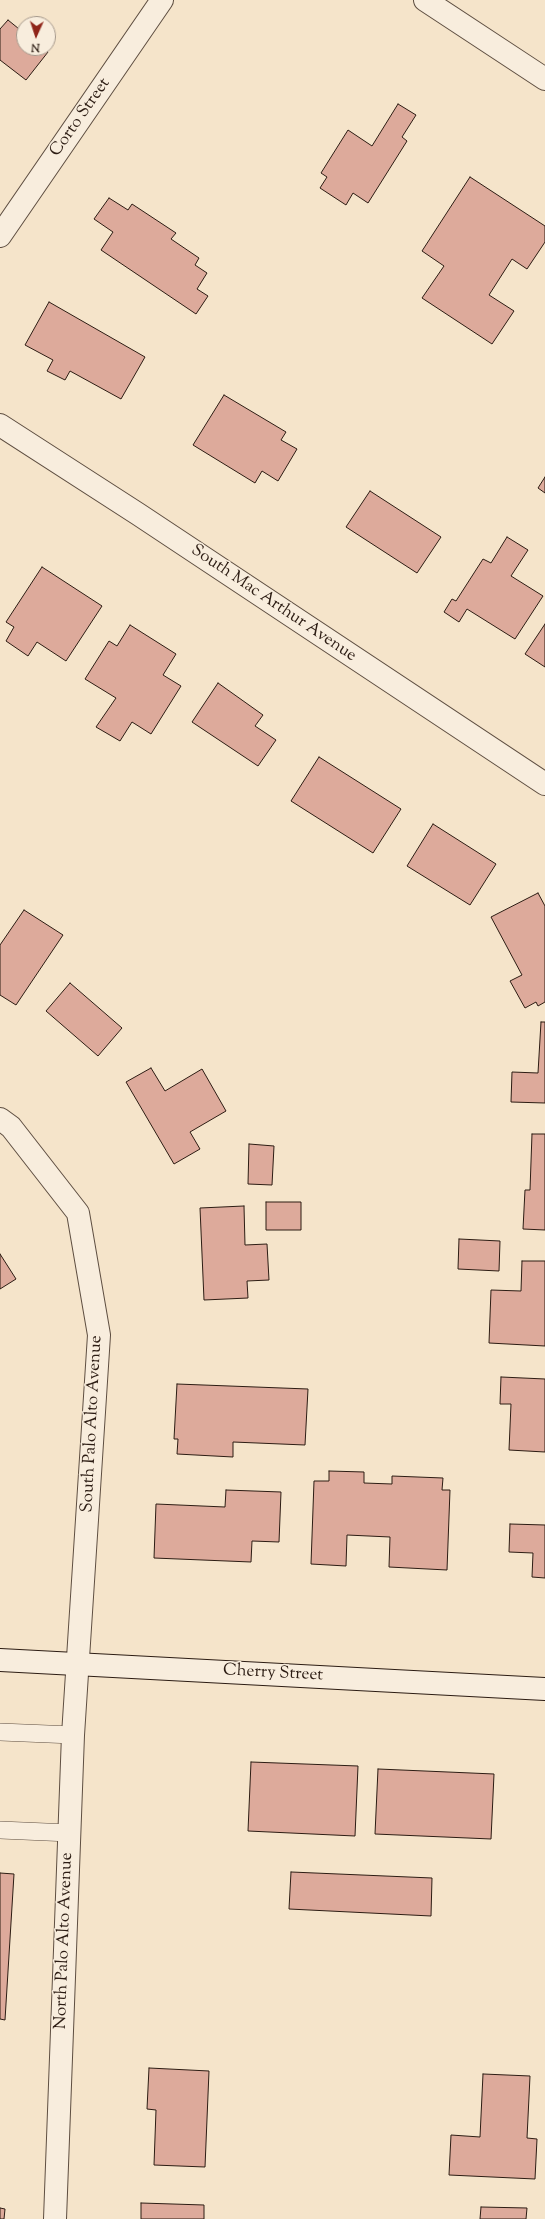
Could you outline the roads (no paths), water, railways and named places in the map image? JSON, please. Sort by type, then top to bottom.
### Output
[{"type":"street","name":"Corto Street","points":[[0,236],[162,0]]},
{"type":"street","points":[[425,0],[545,79]]},
{"type":"street","name":"South Mac Arthur Avenue","points":[[0,425],[144,518],[545,784]]},
{"type":"street","name":"South Palo Alto Avenue","points":[[0,1119],[11,1127],[78,1213],[99,1335],[78,1664]]},
{"type":"street","name":"Cherry Street","points":[[0,1660],[545,1689]]},
{"type":"street","name":"North Palo Alto Avenue","points":[[55,2219],[73,1735],[78,1664]]},
{"type":"lane","points":[[0,1732],[73,1735]]},
{"type":"lane","points":[[0,1830],[70,1833]]}]
